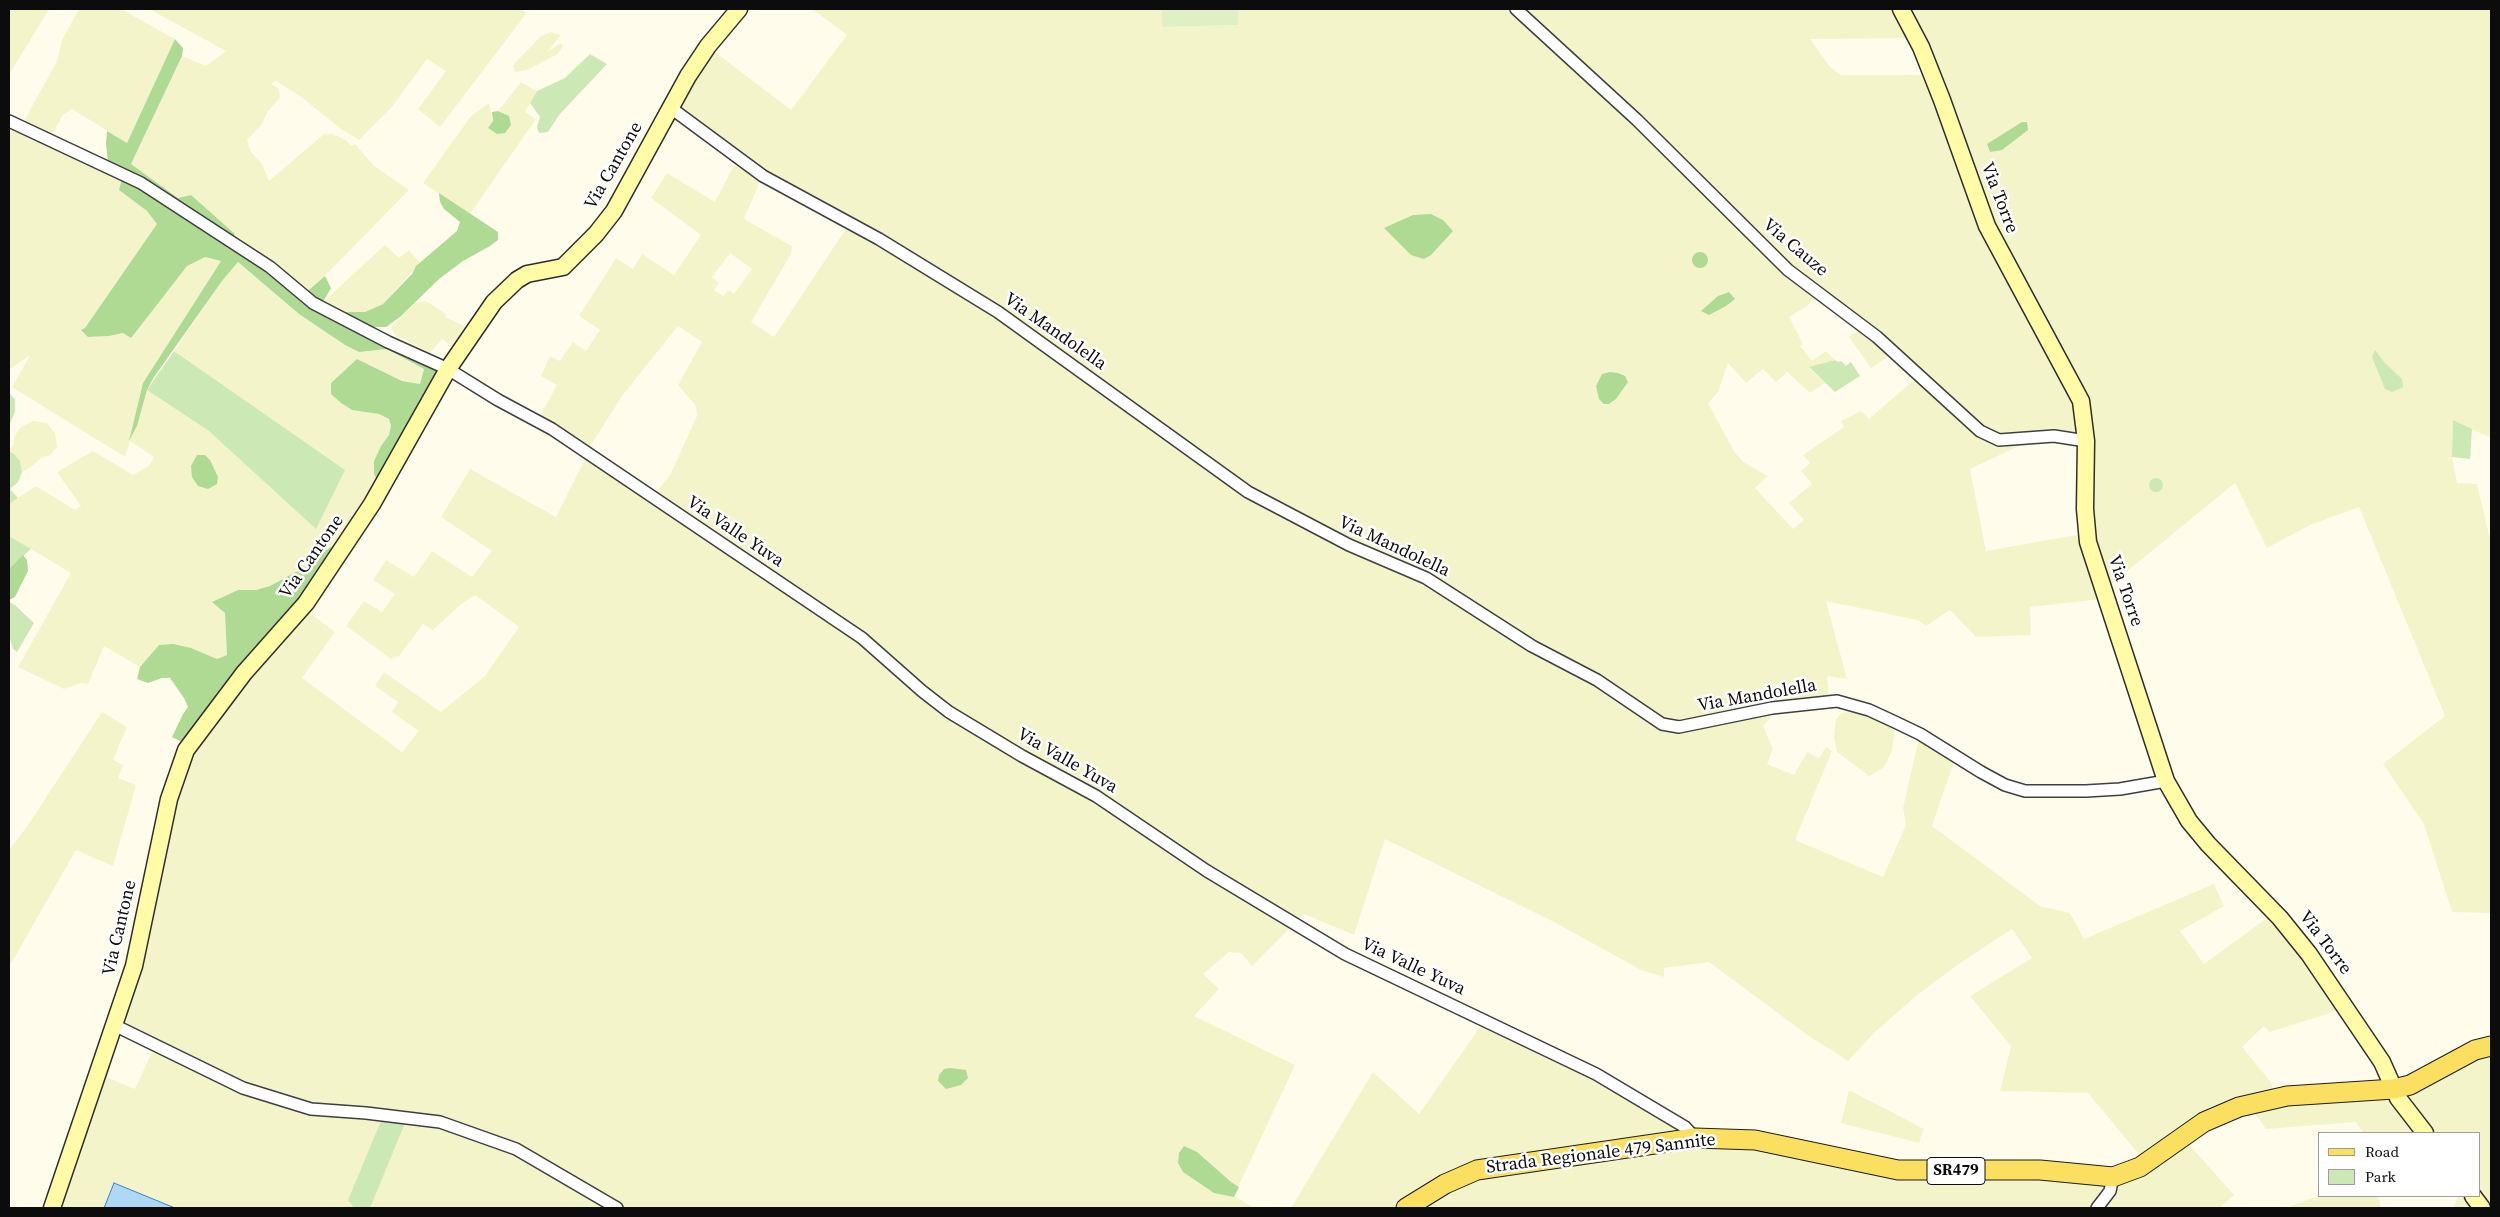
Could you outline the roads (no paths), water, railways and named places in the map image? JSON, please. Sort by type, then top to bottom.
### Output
[{"type":"main road","name":"Via Cantone","points":[[52,1208],[134,966],[169,800],[186,750],[244,674],[306,603],[372,504],[448,369],[489,308],[505,290],[527,274],[563,267],[596,234],[614,211],[708,46],[739,9]]},
{"type":"main road","name":"Via Torre","points":[[1901,9],[1921,48],[1942,100],[1987,226],[2081,400],[2086,441],[2085,509],[2088,542],[2166,781],[2189,821],[2208,844],[2280,918],[2309,954],[2382,1062],[2394,1089],[2423,1132]]},
{"type":"main road","name":"Strada Regionale 479 Sannite","points":[[1406,1208],[1444,1184],[1477,1170],[1695,1138],[1755,1140],[1898,1170],[2040,1170],[2113,1177],[2140,1166],[2204,1122],[2239,1107],[2287,1096],[2394,1089],[2410,1085],[2475,1050],[2491,1046]]},
{"type":"main road","points":[[2473,1197],[2482,1208]]},
{"type":"street","name":"Via Cauze","points":[[1516,9],[1637,120],[1788,270],[1877,338],[1980,431],[1999,440],[2054,436],[2086,441]]},
{"type":"street","name":"Via Mandolella","points":[[671,108],[763,176],[879,239],[998,312],[1248,492],[1348,545],[1426,578],[1532,646],[1597,680],[1662,724],[1679,727],[1772,708],[1837,701],[1869,710],[1903,726],[1997,780],[2025,791],[2120,789],[2166,781]]},
{"type":"street","name":"Via Valle Yuva","points":[[9,120],[141,183],[270,267],[313,303],[388,342],[448,369],[498,400],[552,429],[862,638],[922,691],[950,712],[1022,756],[1096,796],[1207,871],[1345,954],[1596,1074],[1685,1127],[1695,1138]]},
{"type":"street","points":[[114,1025],[243,1088],[311,1110],[366,1113],[440,1122],[516,1149],[617,1208]]},
{"type":"street","points":[[2096,1208],[2110,1192],[2113,1177]]},
{"type":"water","points":[[114,1183],[175,1208],[104,1208]]}]
